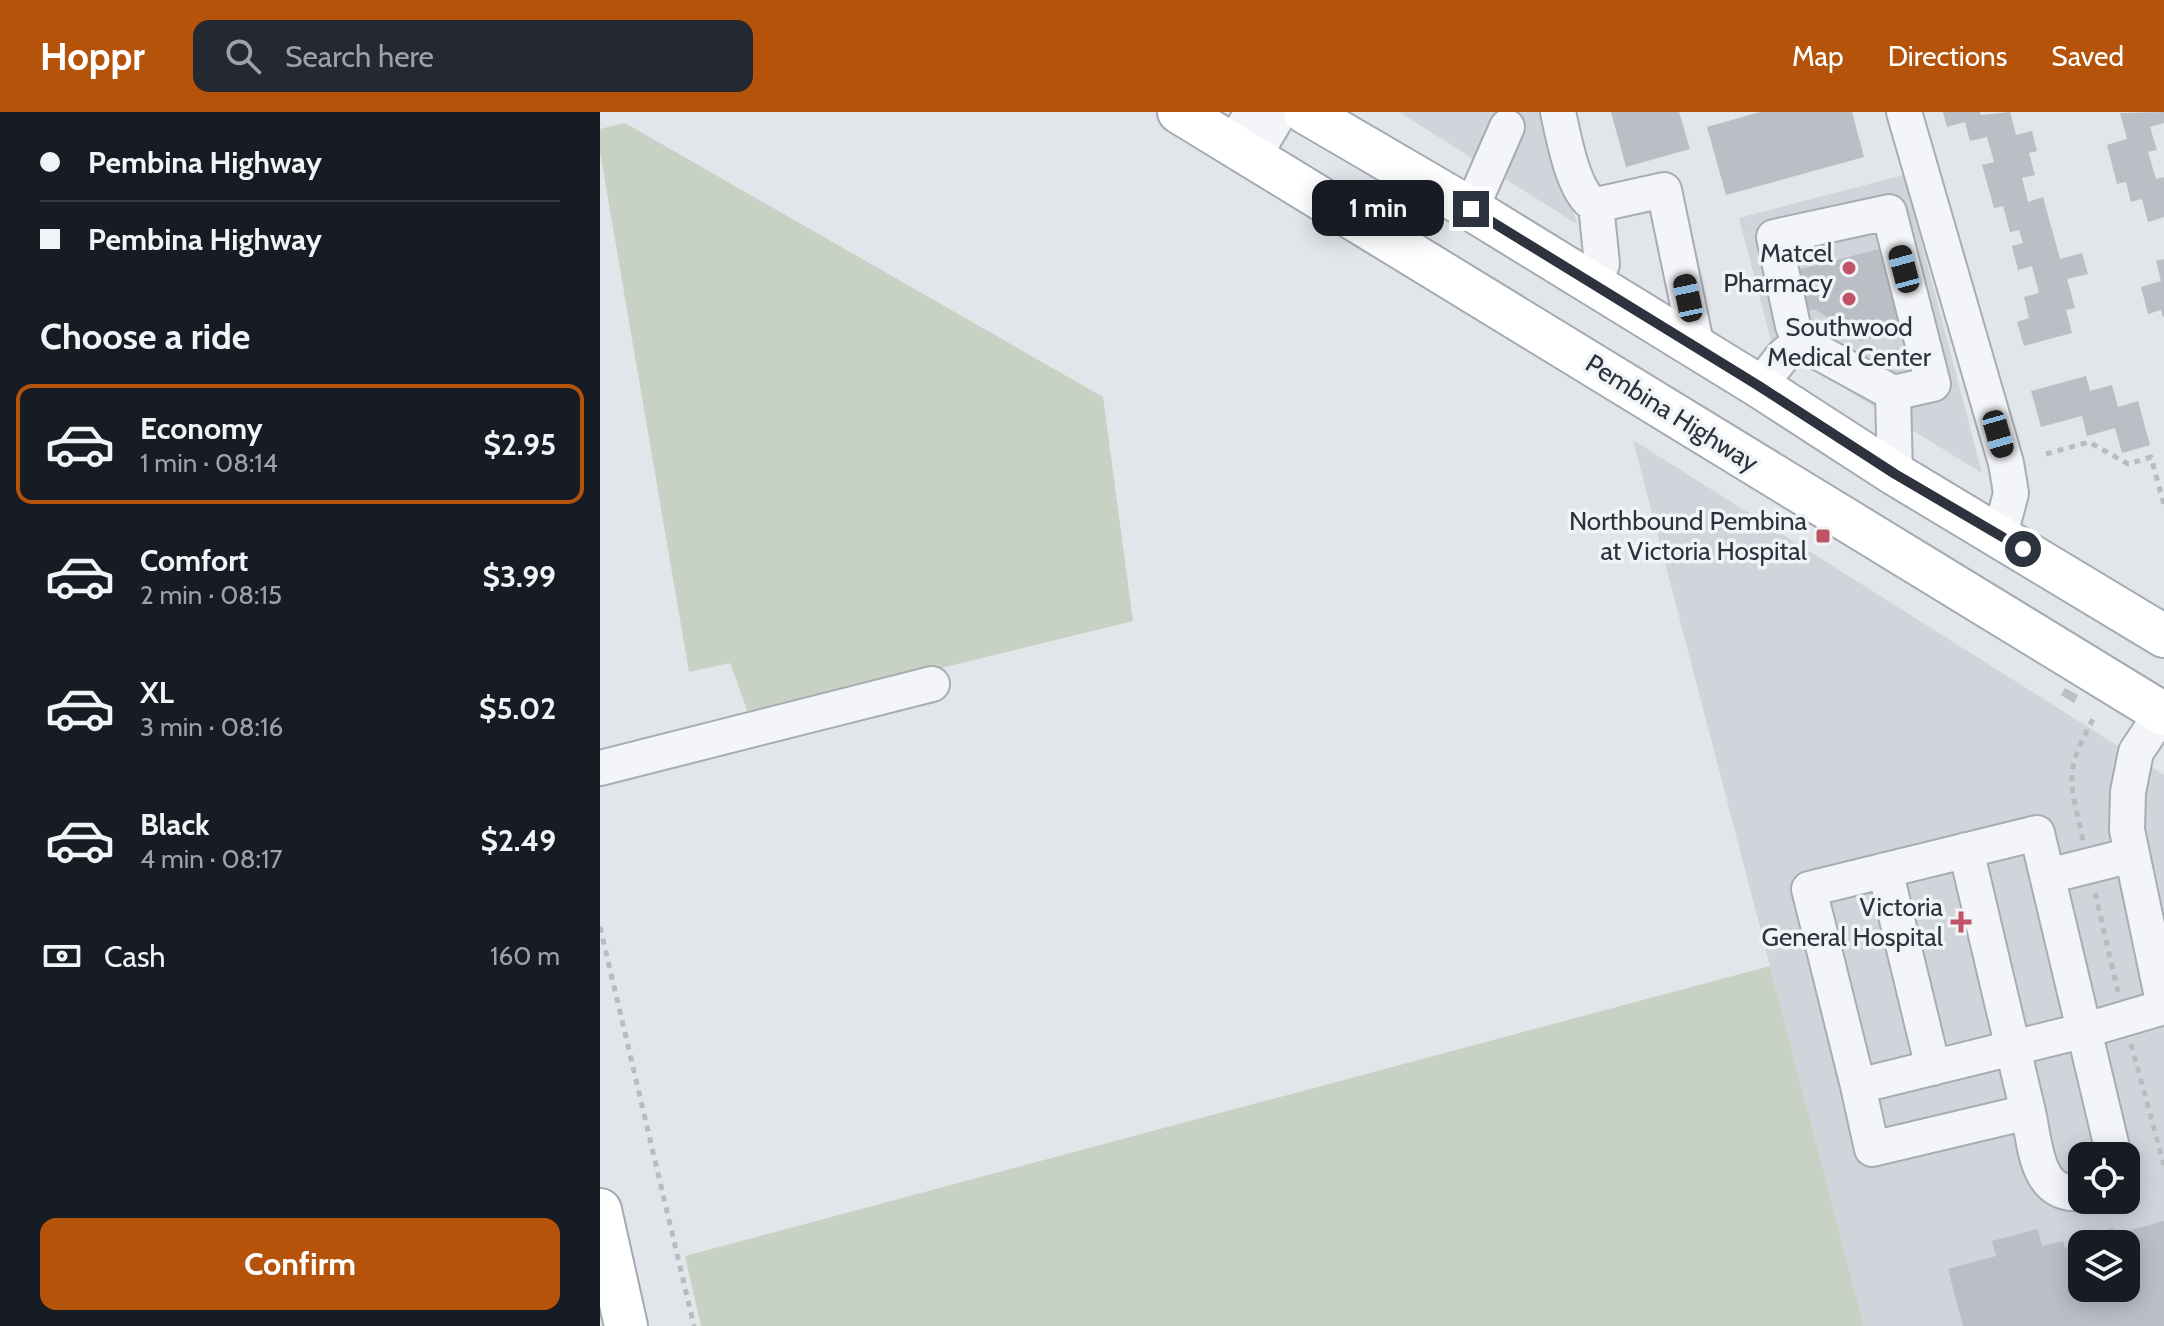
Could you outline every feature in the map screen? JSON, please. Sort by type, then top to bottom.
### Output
[{"type":"main road","name":"Pembina Highway","points":[[1179,112],[1246,137],[2163,713]]},
{"type":"main road","points":[[1305,112],[1471,209],[1759,386],[1895,474],[2164,636]]},
{"type":"main road","points":[[600,1210],[626,1326]]},
{"type":"lane","points":[[1246,137],[1280,112]]},
{"type":"lane","points":[[1558,112],[1580,189],[1590,203],[1596,205],[1664,190],[1697,348]]},
{"type":"lane","points":[[1904,112],[2006,463],[2011,493],[2000,535]]},
{"type":"lane","points":[[1471,209],[1507,127]]},
{"type":"lane","points":[[1594,286],[1602,264],[1596,205]]},
{"type":"lane","points":[[1889,212],[1933,384],[1893,393],[1800,342],[1793,326],[1774,237],[1889,212]]},
{"type":"lane","points":[[1759,386],[1783,356],[1800,342]]},
{"type":"lane","points":[[1893,393],[1895,474]]},
{"type":"lane","points":[[600,768],[932,684]]},
{"type":"lane","points":[[1858,1086],[2086,1030],[2164,1006],[2127,830],[2128,792],[2136,752],[2163,713]]},
{"type":"lane","points":[[2028,1112],[1872,1149],[1809,889],[2037,833],[2111,1142]]},
{"type":"lane","points":[[1966,850],[2038,1165],[2043,1176],[2061,1191],[2068,1192]]},
{"type":"lane","points":[[2048,876],[2132,855]]},
{"type":"lane","points":[[1885,870],[1933,1068]]},
{"type":"path","points":[[2046,454],[2089,442],[2128,464],[2151,457],[2164,505]]},
{"type":"path","points":[[2093,719],[2076,751],[2070,780],[2124,1018],[2164,1165]]},
{"type":"path","points":[[600,927],[694,1326]]},
{"type":"shaded area","points":[[1399,112],[1546,112],[1577,224]]},
{"type":"shaded area","points":[[1904,175],[1982,473],[1772,344],[1739,218]]},
{"type":"shaded area","name":"Victoria General Hospital","points":[[1633,440],[2164,775],[2164,1326],[1864,1326]]},
{"type":"green space","points":[[625,123],[1103,397],[1133,621],[749,715],[730,663],[689,672],[600,152],[600,129]]},
{"type":"green space","points":[[1770,966],[1864,1326],[701,1326],[685,1256]]},
{"type":"building","points":[[1611,112],[1679,112],[1690,149],[1626,167]]},
{"type":"building","points":[[1760,112],[1852,112],[1864,157],[1726,195],[1707,127]]},
{"type":"building","points":[[1943,112],[1980,112],[1981,115],[2010,112],[2016,135],[2032,131],[2037,151],[2029,153],[2035,175],[2022,178],[2028,202],[2043,197],[2060,259],[2082,253],[2088,274],[2067,279],[2075,308],[2066,310],[2072,333],[2024,346],[2017,322],[2029,318],[2024,297],[2039,293],[2032,266],[2018,270],[2012,246],[2023,243],[2019,230],[2010,232],[2003,206],[1994,208],[1982,165],[1994,162],[1987,137],[1970,141],[1965,122],[1947,127]]},
{"type":"building","points":[[2164,112],[2164,123],[2150,127],[2157,150],[2148,152],[2156,179],[2164,177],[2164,217],[2148,222],[2142,199],[2131,202],[2126,182],[2117,184],[2107,145],[2127,139],[2120,113]]},
{"type":"building","name":"Southwood Medical Center","points":[[1879,249],[1901,330],[1860,341],[1859,336],[1814,309],[1809,311],[1798,270]]},
{"type":"building","points":[[2164,259],[2163,317],[2161,310],[2148,314],[2141,287],[2161,281],[2156,261]]},
{"type":"building","points":[[2086,376],[2090,391],[2112,385],[2118,407],[2138,401],[2150,445],[2122,453],[2115,428],[2087,436],[2082,416],[2041,427],[2031,391]]},
{"type":"building","points":[[2065,688],[2078,695],[2074,703],[2061,695]]},
{"type":"building","points":[[2164,1221],[2164,1326],[1963,1326],[1948,1269],[1996,1256],[1992,1241],[2038,1229],[2042,1246],[2063,1241],[2065,1248],[2068,1247],[2068,1302],[2140,1302],[2140,1230],[2130,1230]]},
{"type":"place","name":"Matcel Pharmacy","points":[[1849,268]]},
{"type":"place","name":"Southwood Medical Center","points":[[1849,299]]},
{"type":"place","name":"Northbound Pembina at Victoria Hospital","points":[[1823,536]]},
{"type":"place","name":"Victoria General Hospital","points":[[1961,922]]},
{"type":"route","points":[[1471,209],[1759,386],[1895,474],[2023,549]]}]
